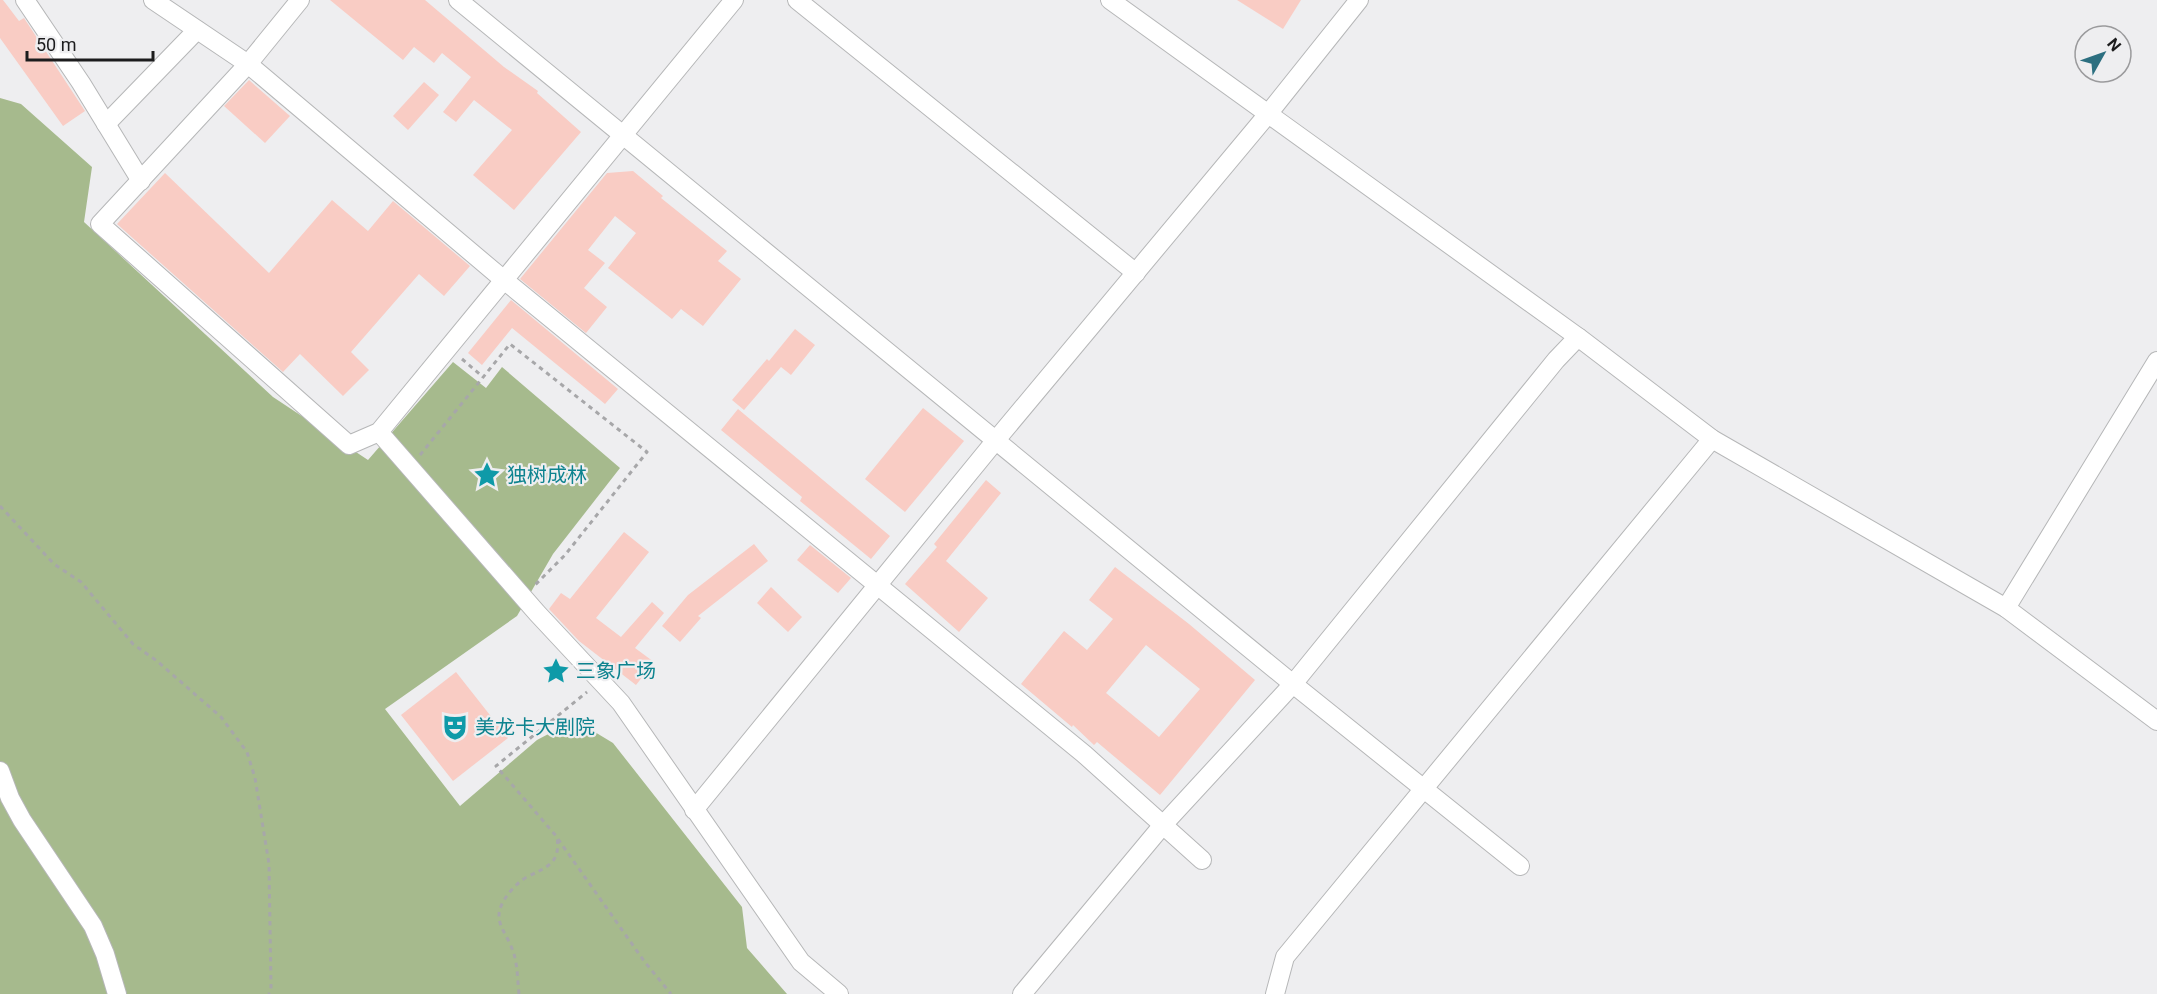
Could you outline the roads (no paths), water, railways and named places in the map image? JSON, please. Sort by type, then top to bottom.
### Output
[{"type":"street","points":[[25,0],[141,181]]},
{"type":"street","points":[[153,0],[248,64],[504,280],[1084,754],[1202,860]]},
{"type":"street","points":[[300,0],[248,64],[100,224],[349,445],[379,432],[734,0]]},
{"type":"street","points":[[458,0],[1422,790],[1520,866]]},
{"type":"street","points":[[797,0],[1136,273]]},
{"type":"street","points":[[1110,0],[1578,337],[1712,439],[2006,608],[2157,721]]},
{"type":"street","points":[[694,810],[996,440],[1268,114],[1359,0]]},
{"type":"street","points":[[106,124],[198,30]]},
{"type":"street","points":[[1022,994],[1162,825],[1293,684],[1556,360],[1578,337]]},
{"type":"street","points":[[2006,608],[2157,361]]},
{"type":"street","points":[[379,432],[523,597],[621,703],[801,962],[839,994]]},
{"type":"street","points":[[1275,994],[1285,957],[1712,439]]},
{"type":"street","points":[[0,771],[10,798],[22,820],[93,926],[105,954],[117,994]]},
{"type":"place","name":"独树成林","points":[[487,475]]},
{"type":"place","name":"三象广场","points":[[556,671]]},
{"type":"place","name":"美龙卡大剧院","points":[[455,727]]}]
